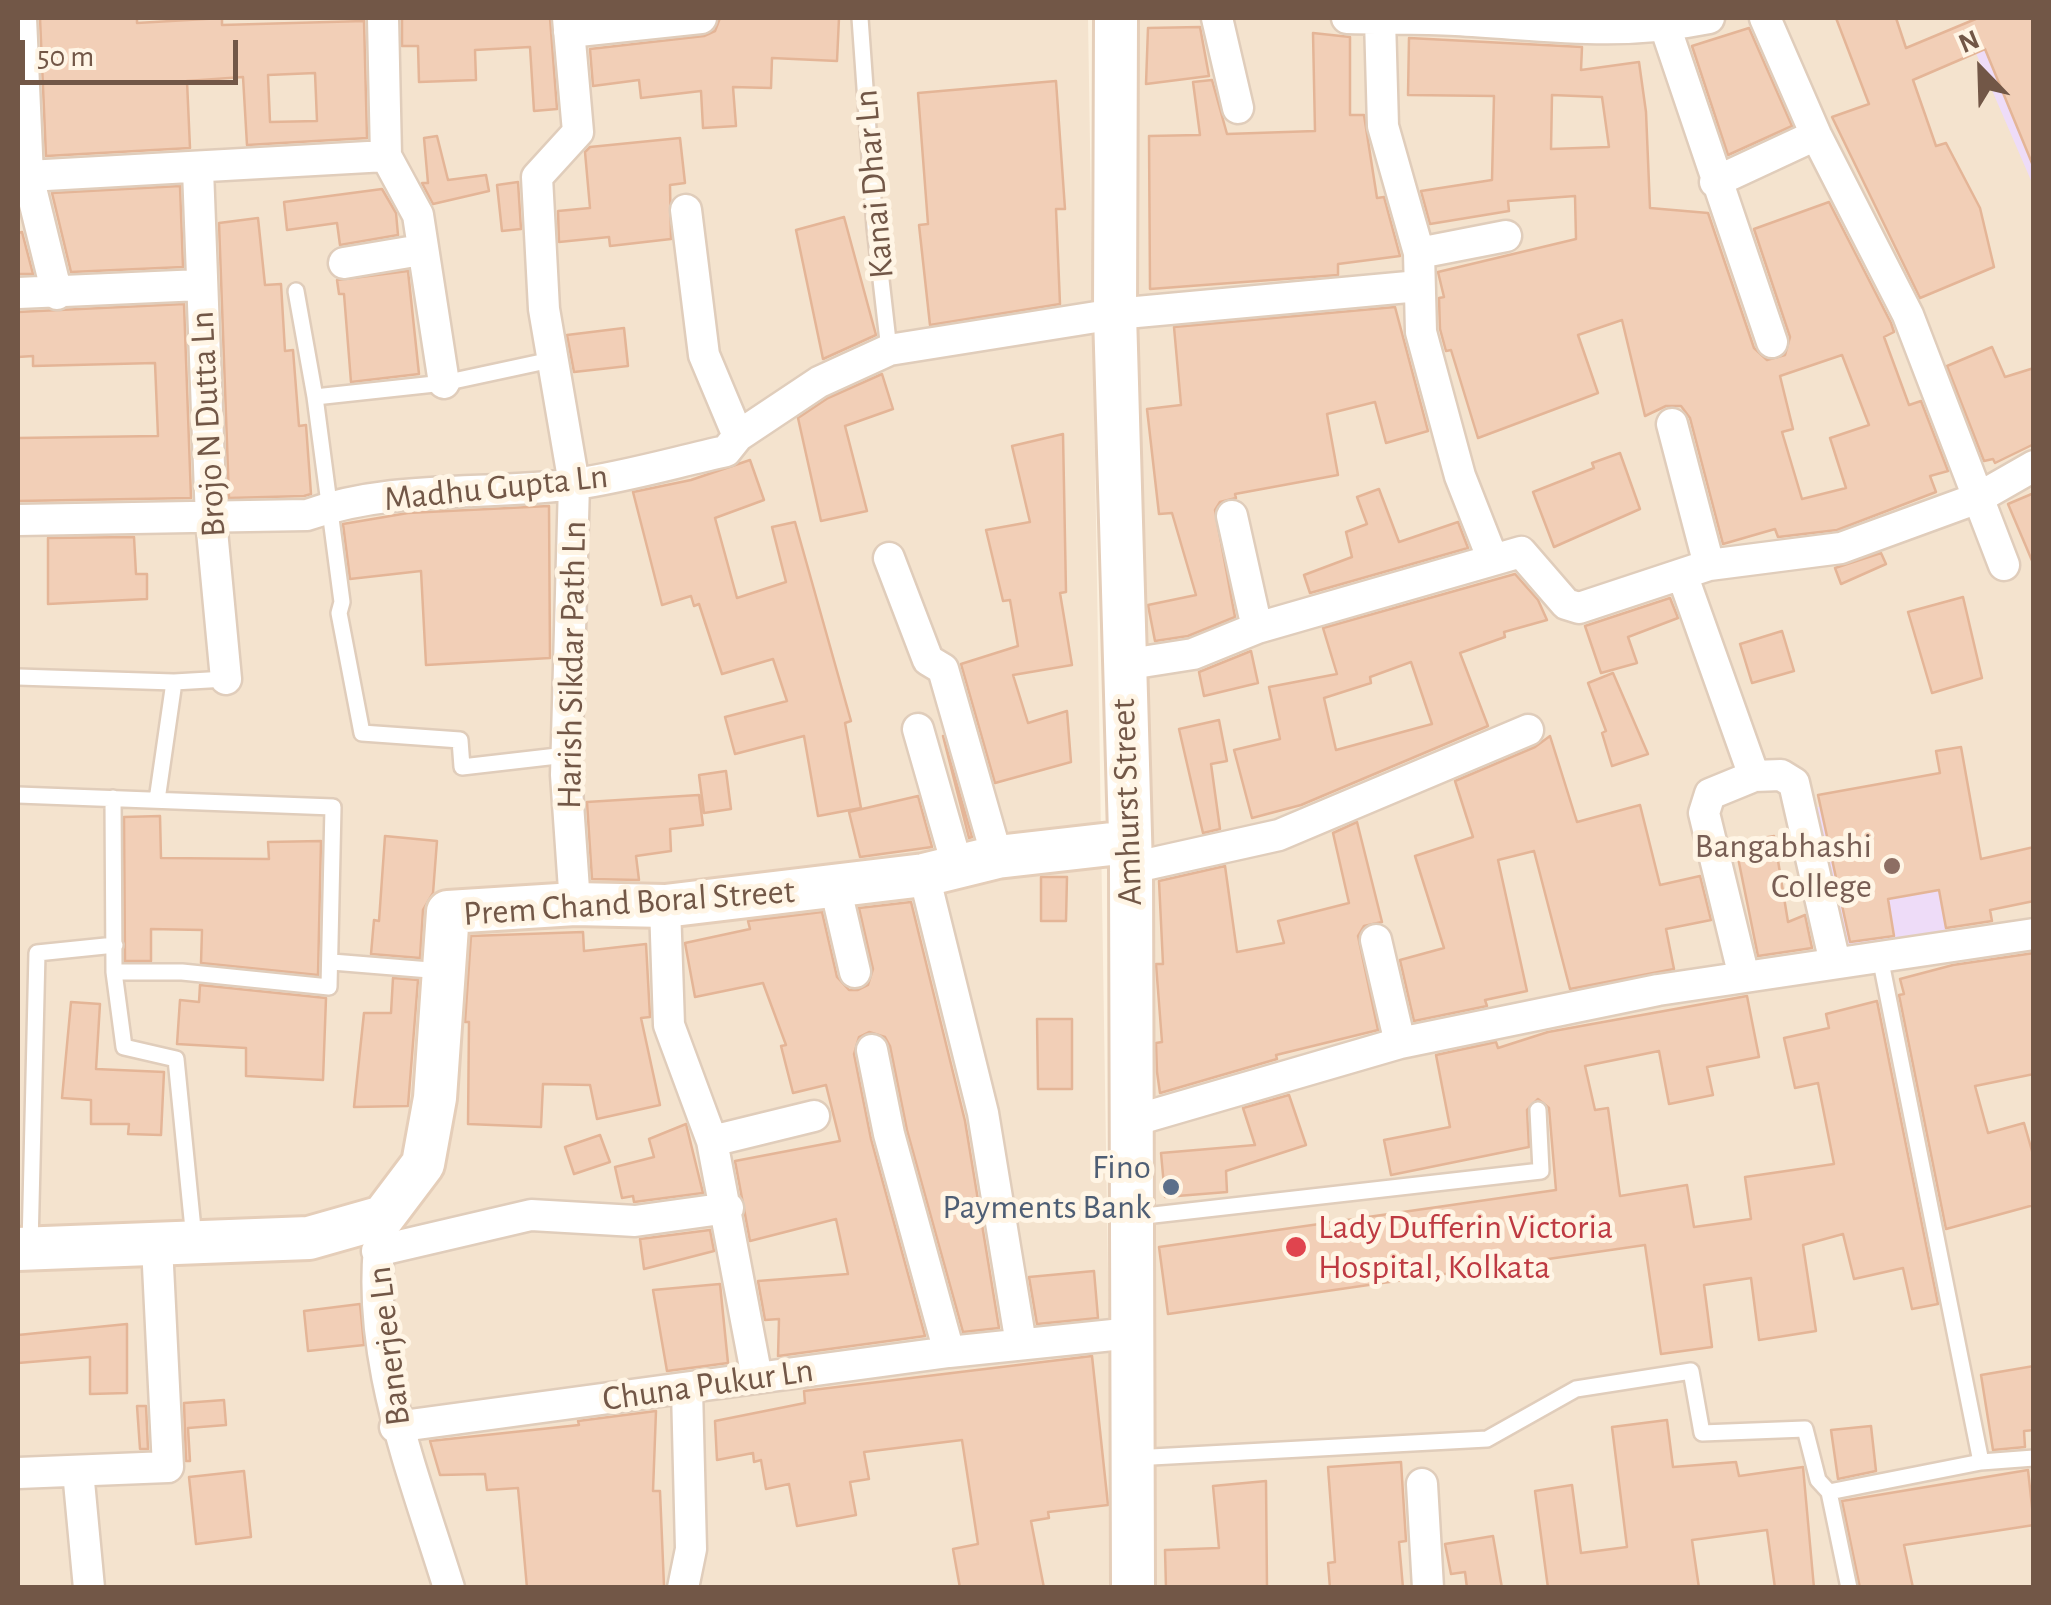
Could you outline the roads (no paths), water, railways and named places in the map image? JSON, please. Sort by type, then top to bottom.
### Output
[{"type":"main road","name":"Amhurst Street","points":[[1116,18],[1114,314],[1130,855],[1134,1588]]},
{"type":"main road","name":"Prem Chand Boral Street","points":[[380,1234],[422,1164],[435,1098],[448,912],[575,904],[665,906],[835,886],[960,866],[1130,855]]},
{"type":"main road","points":[[24,1249],[380,1234]]},
{"type":"street","points":[[20,18],[28,176],[57,294]]},
{"type":"street","points":[[382,18],[386,156],[418,215],[444,383]]},
{"type":"street","points":[[569,25],[701,18]]},
{"type":"street","points":[[1218,18],[1238,108]]},
{"type":"street","points":[[1348,18],[1456,19],[1568,31],[1665,26],[1709,18]]},
{"type":"street","points":[[1765,18],[1816,136],[1908,315],[2004,565]]},
{"type":"street","points":[[1380,19],[1383,126],[1419,253],[1421,332],[1460,476],[1493,560]]},
{"type":"street","name":"Harish Sikdar Path Ln","points":[[569,25],[578,132],[537,177],[544,308],[574,484],[566,755],[575,904]]},
{"type":"street","points":[[1665,26],[1772,342]]},
{"type":"street","points":[[1716,182],[1816,136]]},
{"type":"street","points":[[28,176],[386,156]]},
{"type":"street","name":"Brojo N Dutta Ln","points":[[198,169],[212,520],[226,678]]},
{"type":"street","points":[[686,210],[704,354],[738,436]]},
{"type":"street","points":[[1419,253],[1506,236]]},
{"type":"street","points":[[344,263],[421,250]]},
{"type":"street","points":[[18,293],[201,286]]},
{"type":"street","name":"Madhu Gupta Ln","points":[[18,520],[188,514],[212,520],[307,516],[326,508],[446,490],[574,484],[726,451],[738,436],[819,382],[889,350],[1114,314],[1419,286]]},
{"type":"street","points":[[1672,424],[1695,570],[1754,776]]},
{"type":"street","points":[[1123,665],[1193,654],[1257,628],[1521,552],[1566,604],[1578,608],[1695,570],[1842,548],[1978,498],[2034,466]]},
{"type":"street","points":[[1232,516],[1257,628]]},
{"type":"street","points":[[889,558],[928,660],[943,668],[984,1113],[1021,1344]]},
{"type":"street","points":[[918,728],[960,866]]},
{"type":"street","points":[[1130,855],[1279,835],[1528,730]]},
{"type":"street","points":[[1744,977],[1704,813],[1710,794],[1754,776],[1781,775],[1794,783],[1835,963]]},
{"type":"street","points":[[835,886],[856,972]]},
{"type":"street","points":[[665,906],[669,1025],[712,1141],[758,1378]]},
{"type":"street","points":[[1132,1121],[1400,1043],[1658,990],[2034,934]]},
{"type":"street","points":[[1376,940],[1400,1043]]},
{"type":"street","points":[[872,1050],[889,1134],[950,1352]]},
{"type":"street","points":[[712,1141],[814,1116]]},
{"type":"street","points":[[380,1234],[531,1214],[636,1221],[728,1208]]},
{"type":"street","name":"Banerjee Ln","points":[[380,1234],[380,1322],[396,1427],[449,1588]]},
{"type":"street","points":[[18,1473],[168,1467],[176,1245]]},
{"type":"street","name":"Chuna Pukur Ln","points":[[396,1427],[950,1352],[1132,1333]]},
{"type":"street","points":[[684,1588],[690,1549],[688,1389]]},
{"type":"street","points":[[78,1471],[89,1588]]},
{"type":"street","points":[[1422,1484],[1428,1588]]},
{"type":"lane","name":"Kanai Dhar Ln","points":[[860,18],[875,228],[889,350]]},
{"type":"lane","points":[[296,291],[315,397],[326,508],[342,602],[339,613],[362,733],[460,740],[462,768],[566,755]]},
{"type":"lane","points":[[315,397],[444,383],[551,360]]},
{"type":"lane","points":[[18,677],[174,682],[226,678]]},
{"type":"lane","points":[[157,800],[174,682]]},
{"type":"lane","points":[[18,795],[333,807],[329,987],[182,972],[114,972]]},
{"type":"lane","points":[[113,798],[114,972],[124,1047],[176,1059],[176,1245]]},
{"type":"lane","points":[[24,1249],[37,953],[115,945]]},
{"type":"lane","points":[[1880,957],[1981,1462]]},
{"type":"lane","points":[[332,962],[442,971]]},
{"type":"lane","points":[[1132,1218],[1541,1171],[1538,1110]]},
{"type":"lane","points":[[1132,1458],[1487,1439],[1576,1389],[1691,1371],[1702,1434],[1804,1429],[1818,1480],[1829,1492],[1848,1588]]},
{"type":"lane","points":[[1829,1492],[1981,1462],[2034,1458]]},
{"type":"place","name":"Bangabhashi College","points":[[1892,866]]},
{"type":"place","name":"Fino Payments Bank","points":[[1171,1187]]},
{"type":"place","name":"Lady Dufferin Victoria Hospital, Kolkata","points":[[1296,1247]]}]
